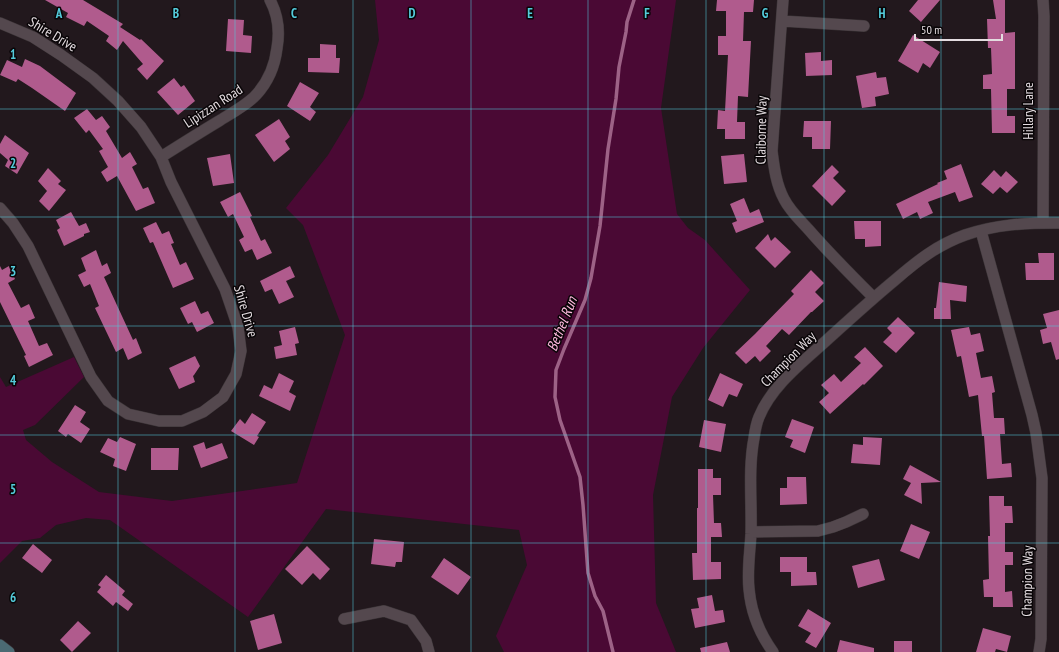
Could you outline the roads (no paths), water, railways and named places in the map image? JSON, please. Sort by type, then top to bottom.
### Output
[{"type":"main road","points":[[0,645],[9,652]]},
{"type":"street","name":"Lipizzan Road","points":[[161,157],[237,110],[256,95],[267,80],[275,60],[278,40],[278,21],[270,0]]},
{"type":"street","name":"Claiborne Way","points":[[783,0],[772,151],[774,169],[778,184],[788,207],[824,248],[873,297]]},
{"type":"street","name":"Hillary Lane","points":[[1043,0],[1043,223]]},
{"type":"street","points":[[782,21],[864,26]]},
{"type":"street","name":"Shire Drive","points":[[0,23],[33,37],[61,54],[93,78],[118,101],[141,127],[161,157],[171,182],[225,289],[238,327],[241,351],[236,374],[223,397],[203,412],[182,421],[159,421],[128,414],[108,401],[91,377],[28,246],[13,223],[0,208]]},
{"type":"street","name":"Champion Way","points":[[773,652],[764,638],[757,622],[749,590],[751,457],[755,428],[764,407],[788,376],[873,297],[920,259],[934,250],[964,235],[981,230],[1009,224],[1059,223]]},
{"type":"street","name":"Champion Way","points":[[981,230],[1032,414],[1040,456],[1042,502],[1041,639],[1039,652]]},
{"type":"street","points":[[751,532],[818,531],[839,525],[863,514]]},
{"type":"street","points":[[344,619],[384,611],[411,620],[426,641],[429,652]]},
{"type":"waterway","name":"Bethel Run","points":[[613,652],[603,611],[595,596],[588,573],[580,477],[560,420],[555,397],[556,370],[585,300],[591,278],[600,226],[619,67],[627,22],[634,0]]}]
